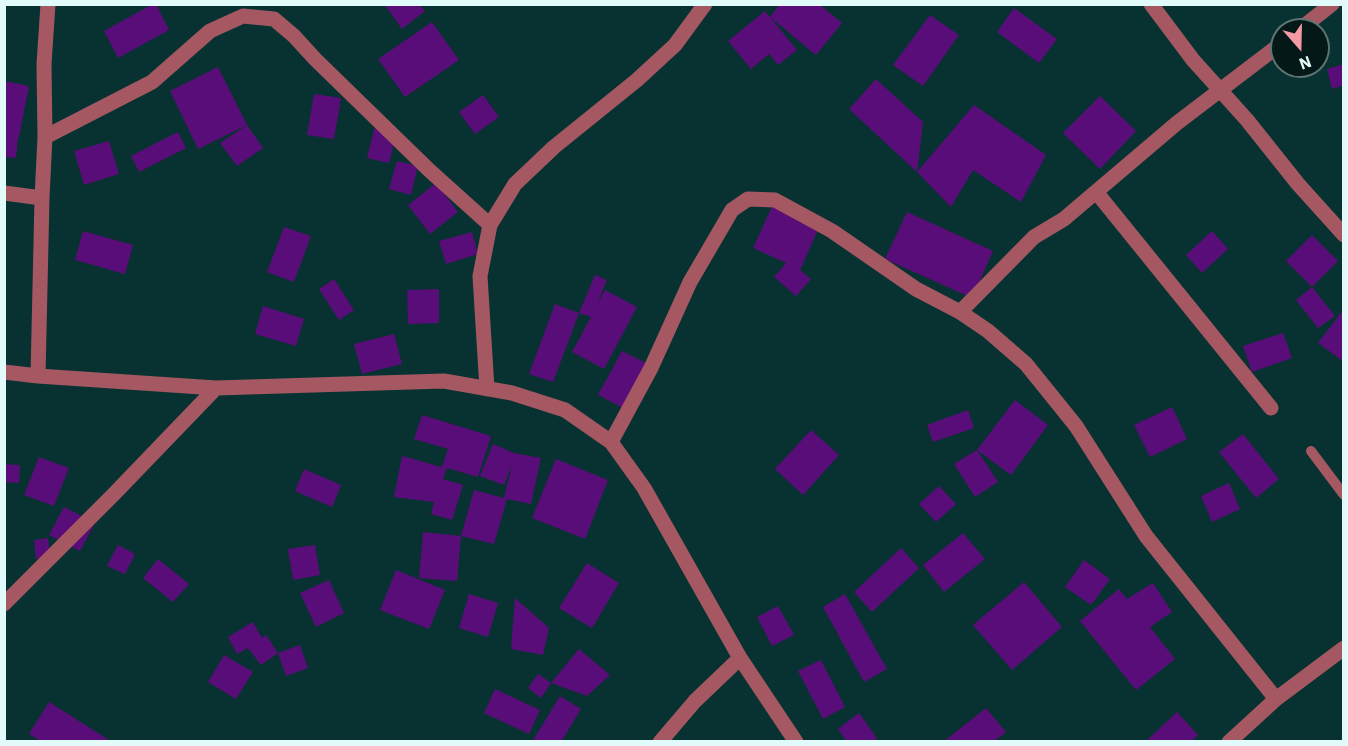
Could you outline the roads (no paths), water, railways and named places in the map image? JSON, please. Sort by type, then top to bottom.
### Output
[{"type":"street","points":[[38,376],[45,137],[44,64],[48,4]]},
{"type":"street","points":[[487,389],[480,276],[490,225],[515,184],[554,147],[637,80],[675,45],[705,4]]},
{"type":"street","points":[[1151,4],[1193,60],[1344,235]]},
{"type":"street","points":[[1314,18],[1332,4]]},
{"type":"street","points":[[45,137],[152,82],[210,31],[243,16],[274,19],[429,170],[490,225]]},
{"type":"street","points":[[960,312],[1034,237],[1064,219],[1177,123],[1270,52]]},
{"type":"street","points":[[4,193],[42,198]]},
{"type":"street","points":[[1097,193],[1271,408]]},
{"type":"street","points":[[611,441],[651,368],[690,282],[732,210],[748,199],[775,200],[832,231],[916,289],[960,312],[988,331],[1026,364],[1076,426],[1146,536],[1276,699]]},
{"type":"street","points":[[4,372],[216,388],[444,381],[512,393],[565,410],[611,441],[644,488],[740,658],[796,741]]},
{"type":"street","points":[[4,604],[216,388]]},
{"type":"street","points":[[1229,741],[1276,699],[1344,648]]},
{"type":"street","points":[[660,741],[695,701],[740,658]]},
{"type":"lane","points":[[1311,452],[1344,495]]}]
